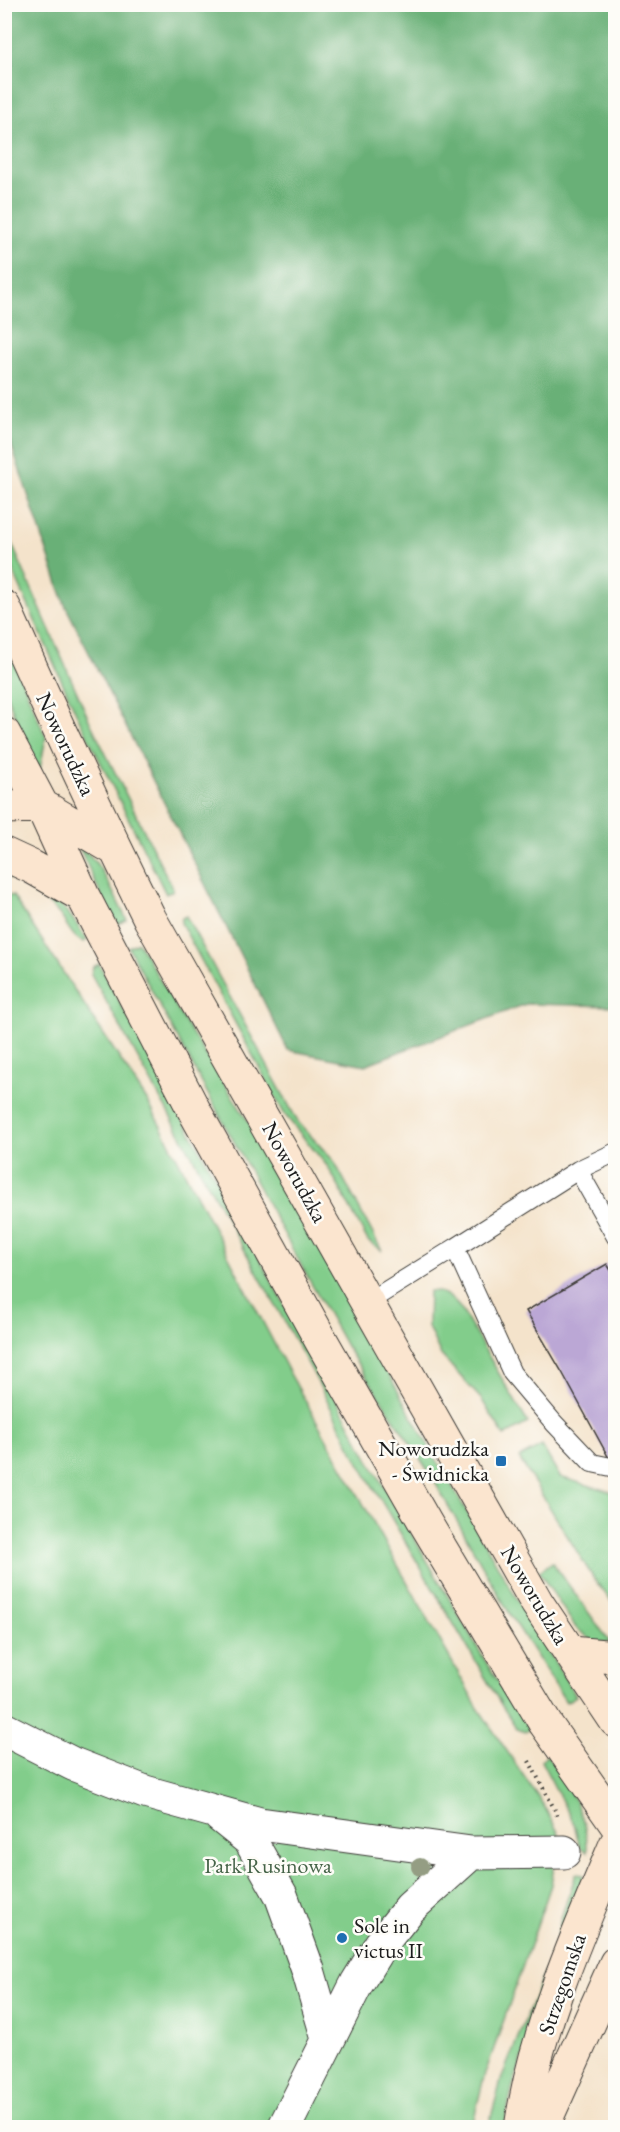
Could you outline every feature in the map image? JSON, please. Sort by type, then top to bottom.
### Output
[{"type":"main road","name":"Noworudzka","points":[[4,607],[150,919],[537,1603],[615,1721]]},
{"type":"main road","points":[[4,734],[42,806],[82,896],[195,1112],[322,1342],[426,1524],[545,1723],[615,1824]]},
{"type":"main road","points":[[4,828],[42,806],[68,747]]},
{"type":"main road","points":[[4,807],[42,806],[116,849]]},
{"type":"main road","points":[[4,854],[32,867],[82,896]]},
{"type":"main road","points":[[570,1653],[615,1657]]},
{"type":"main road","name":"Strzegomska","points":[[521,2127],[526,2091],[556,1996],[615,1844]]},
{"type":"main road","name":"Strzegomska","points":[[542,2127],[615,1963]]},
{"type":"street","points":[[4,1729],[73,1764],[145,1792],[217,1814],[260,1824],[471,1853],[564,1852]]},
{"type":"street","points":[[217,1814],[250,1840],[281,1896],[308,1970],[328,2039]]},
{"type":"street","points":[[284,2127],[357,1983],[381,1944],[410,1908],[471,1853]]},
{"type":"lane","points":[[368,1302],[578,1170],[615,1152]]},
{"type":"lane","points":[[578,1170],[615,1237]]},
{"type":"lane","points":[[455,1248],[512,1373],[554,1424],[592,1463],[615,1468]]},
{"type":"path","points":[[529,1761],[556,1812],[564,1852]]},
{"type":"green space","points":[[5,4],[615,5],[615,1006],[526,1004],[365,1065],[288,1050],[65,605],[5,426],[4,69],[14,64],[5,46]]},
{"type":"green space","points":[[4,526],[90,722],[173,889],[166,894],[76,713],[5,553]]},
{"type":"green space","points":[[4,638],[46,737],[40,769],[35,768],[5,691]]},
{"type":"green space","points":[[79,847],[93,859],[100,869],[127,920],[115,925]]},
{"type":"green space","points":[[4,867],[61,905],[87,940],[84,942],[76,938],[59,914],[41,897],[5,876]]},
{"type":"green space","name":"Park Rusinowa","points":[[4,894],[13,896],[148,1102],[288,1370],[478,1708],[544,1806],[559,1834],[551,1885],[484,2077],[472,2127],[5,2127]]},
{"type":"green space","points":[[186,916],[298,1122],[334,1161],[382,1251],[368,1241],[328,1167],[285,1115],[181,923],[182,918]]},
{"type":"green space","points":[[138,942],[183,1019],[264,1146],[415,1422],[536,1632],[576,1696],[566,1702],[511,1616],[429,1472],[346,1346],[128,947]]},
{"type":"green space","points":[[99,964],[374,1469],[490,1669],[530,1729],[525,1732],[517,1729],[502,1706],[359,1463],[313,1373],[91,974],[93,967]]},
{"type":"green space","points":[[429,1291],[447,1296],[461,1309],[528,1423],[504,1436],[482,1400],[441,1355],[428,1327]]},
{"type":"green space","points":[[542,1446],[560,1477],[615,1493],[615,1606],[594,1579],[519,1458]]},
{"type":"green space","points":[[552,1562],[610,1642],[595,1643],[576,1628],[539,1572]]},
{"type":"green space","points":[[547,1754],[569,1789],[580,1813],[587,1838],[587,1852],[580,1847],[574,1824],[541,1761]]},
{"type":"green space","points":[[576,1874],[584,1875],[563,1942],[558,1939],[559,1927]]},
{"type":"green space","points":[[546,1968],[552,1971],[512,2089],[504,2127],[488,2128],[502,2077]]},
{"type":"building","points":[[607,1264],[616,1278],[616,1457],[610,1460],[526,1311]]},
{"type":"place","name":"Noworudzka - Świdnicka","points":[[501,1461]]},
{"type":"place","name":"Sole in victus II","points":[[342,1938]]}]
